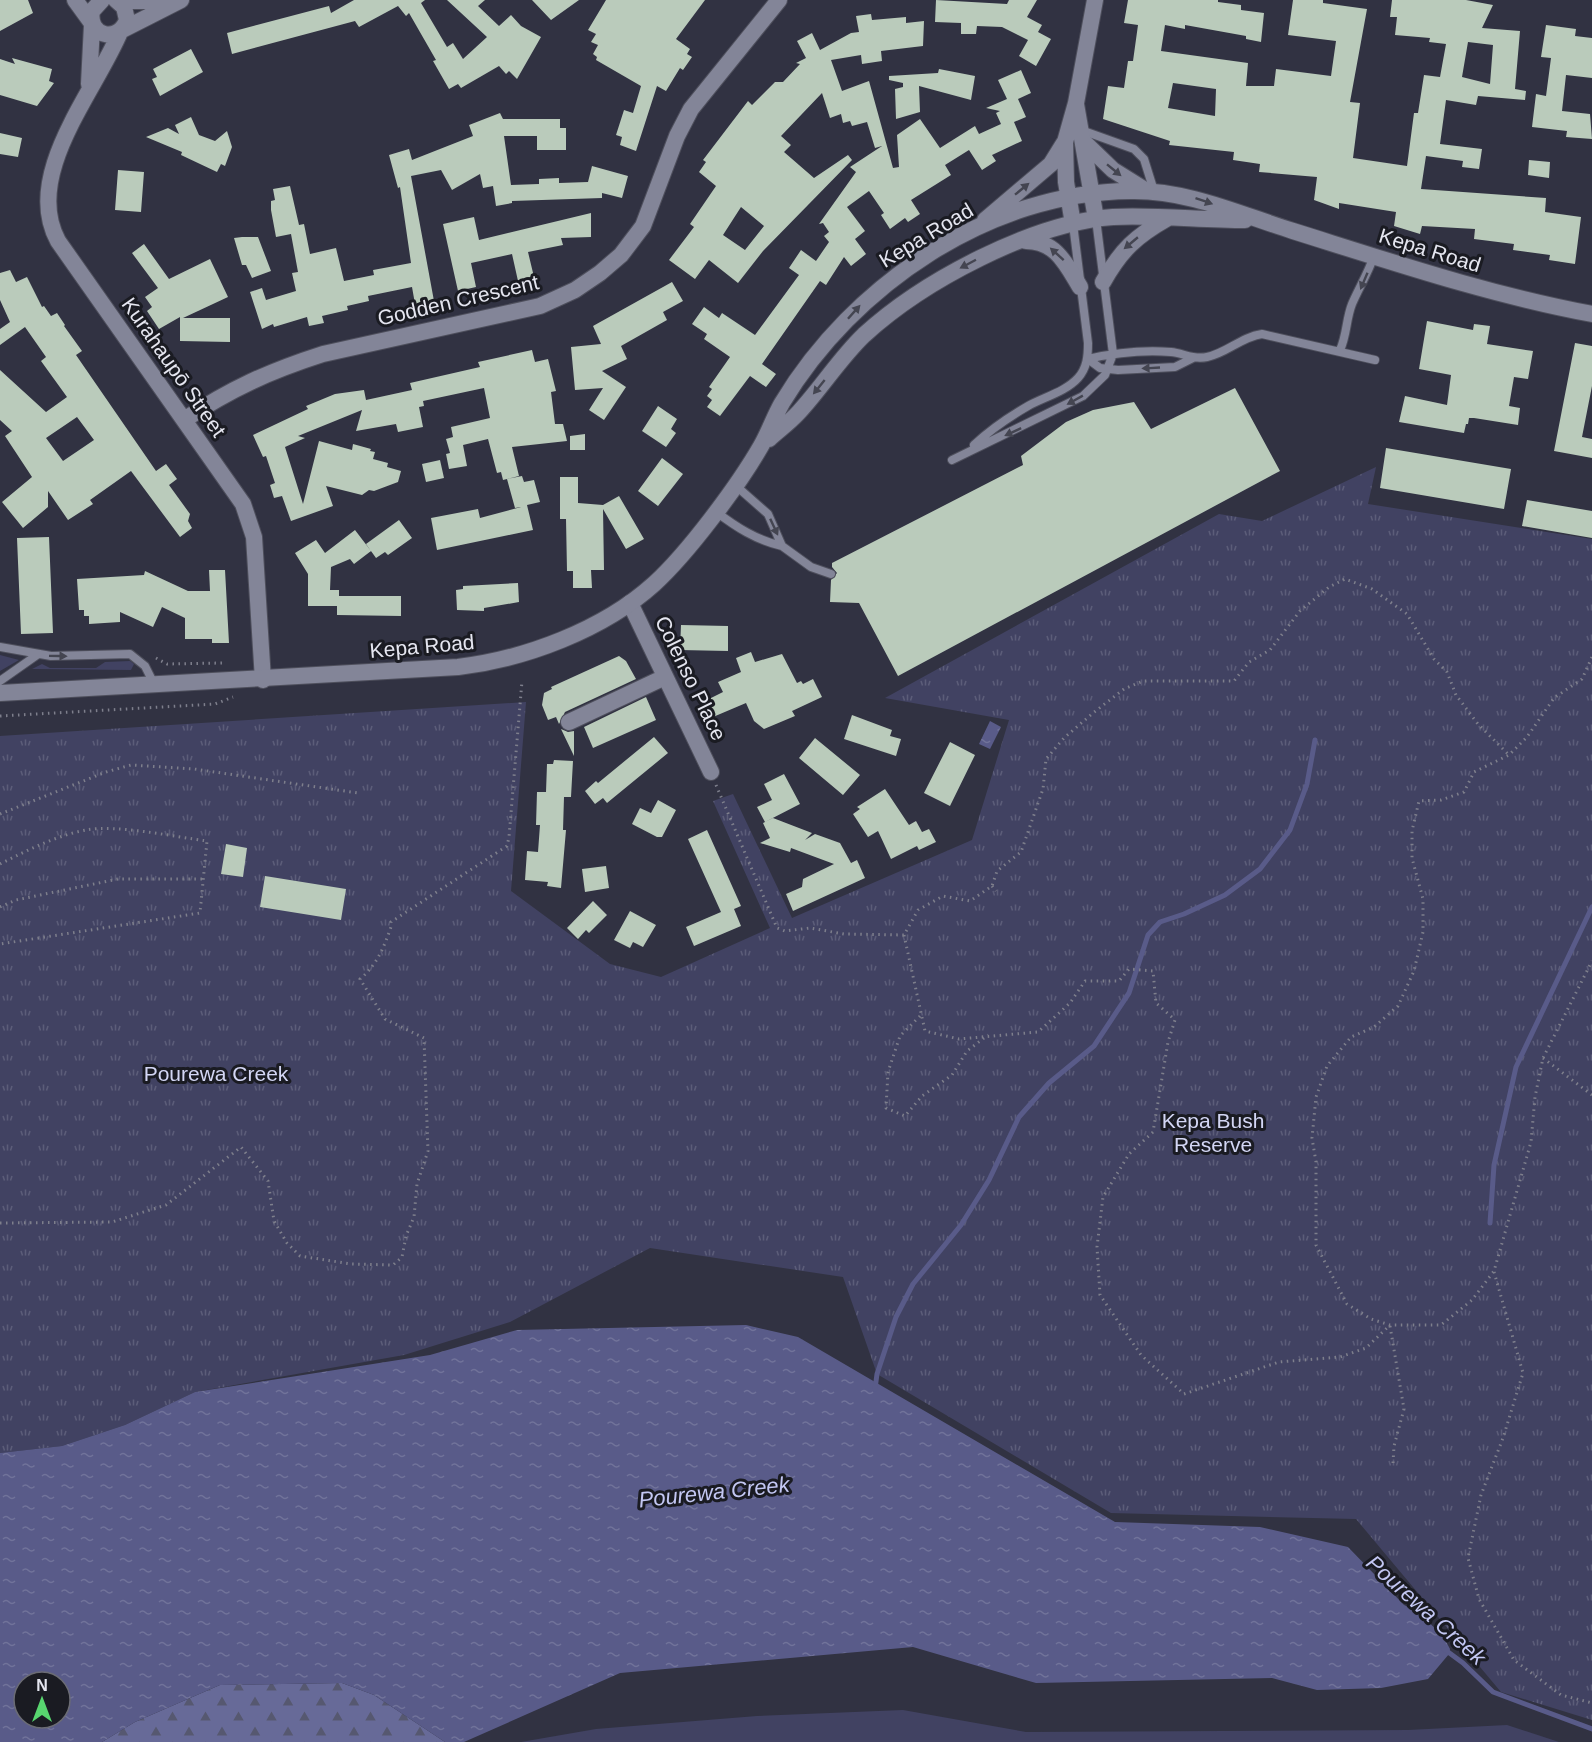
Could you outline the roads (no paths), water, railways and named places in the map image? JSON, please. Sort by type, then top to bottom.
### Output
[{"type":"main road","points":[[75,0],[92,23],[106,35],[121,31],[180,0]]},
{"type":"main road","points":[[92,23],[93,8],[112,0],[180,0]]},
{"type":"main road","points":[[112,0],[124,6],[127,17],[121,31]]},
{"type":"main road","name":"Godden Crescent","points":[[184,420],[222,394],[296,363],[323,354],[540,306],[575,290],[600,273],[621,255],[643,226],[677,135],[691,109],[779,0]]},
{"type":"main road","points":[[977,227],[1051,164],[1065,142],[1076,104],[1095,0]]},
{"type":"main road","name":"Kurahaupō Street","points":[[88,91],[92,23]]},
{"type":"main road","name":"Kurahaupō Street","points":[[121,31],[110,56],[88,91],[49,182],[46,208],[58,241],[234,488],[252,527],[263,680]]},
{"type":"main road","points":[[1076,104],[1096,219]]},
{"type":"main road","points":[[1083,136],[1113,170],[1151,191]]},
{"type":"main road","points":[[1065,142],[1073,224]]},
{"type":"main road","name":"Kepa Road","points":[[0,693],[458,668],[500,660],[562,640],[630,603],[656,582],[715,511],[761,446],[782,403],[858,307],[922,259],[977,227],[1069,198],[1114,191],[1151,191],[1194,197],[1258,220],[1504,296],[1592,314]]},
{"type":"main road","points":[[1103,282],[1122,251],[1149,229],[1172,217]]},
{"type":"main road","name":"Kepa Road","points":[[761,446],[798,413],[844,356],[879,322],[952,273],[1022,241],[1096,219],[1172,217],[1258,220]]},
{"type":"main road","points":[[1022,241],[1038,241],[1057,251],[1080,287]]},
{"type":"main road","name":"Colenso Place","points":[[630,603],[711,772]]},
{"type":"main road","points":[[569,722],[665,677]]},
{"type":"lane","points":[[1083,136],[1134,149],[1141,154],[1151,191]]},
{"type":"lane","points":[[971,448],[1008,435],[1083,396],[1097,386],[1108,370],[1113,354],[1096,219]]},
{"type":"lane","points":[[952,460],[1026,407],[1072,383],[1084,369],[1088,359],[1073,224]]},
{"type":"lane","points":[[1340,350],[1345,339],[1352,305],[1362,288],[1374,256]]},
{"type":"lane","points":[[1088,359],[1108,370],[1175,367],[1192,358],[1217,354],[1243,339],[1262,334],[1340,350],[1375,360]]},
{"type":"lane","points":[[1088,359],[1113,354],[1172,352],[1192,358]]},
{"type":"lane","points":[[734,485],[768,513],[782,546]]},
{"type":"lane","points":[[715,511],[744,532],[765,542],[782,546],[811,567],[831,574]]},
{"type":"lane","points":[[0,647],[37,655],[130,654],[145,666],[155,686]]},
{"type":"lane","points":[[0,681],[37,655]]},
{"type":"water","points":[[990,721],[1001,727],[990,749],[979,744]]},
{"type":"water","points":[[746,1325],[798,1337],[1115,1522],[1260,1527],[1348,1547],[1404,1605],[1417,1611],[1443,1636],[1450,1649],[1449,1654],[1428,1679],[1381,1688],[1317,1690],[1272,1678],[1036,1683],[913,1647],[620,1673],[464,1742],[445,1742],[374,1695],[342,1683],[220,1685],[135,1722],[102,1742],[0,1742],[0,1453],[62,1446],[125,1425],[195,1392],[430,1355],[517,1330]]},
{"type":"waterway","points":[[875,1389],[877,1374],[896,1317],[913,1284],[961,1225],[989,1180],[1019,1117],[1049,1083],[1094,1046],[1129,993],[1148,935],[1160,922],[1184,914],[1225,895],[1260,869],[1290,830],[1307,784],[1315,740]]},
{"type":"waterway","points":[[1490,1223],[1494,1165],[1516,1067],[1592,907]]},
{"type":"waterway","name":"Pourewa Creek","points":[[1444,1649],[1463,1663],[1493,1692],[1592,1729]]},
{"type":"park label","name":"Kepa Bush Reserve","points":[[1213,1132]]}]
